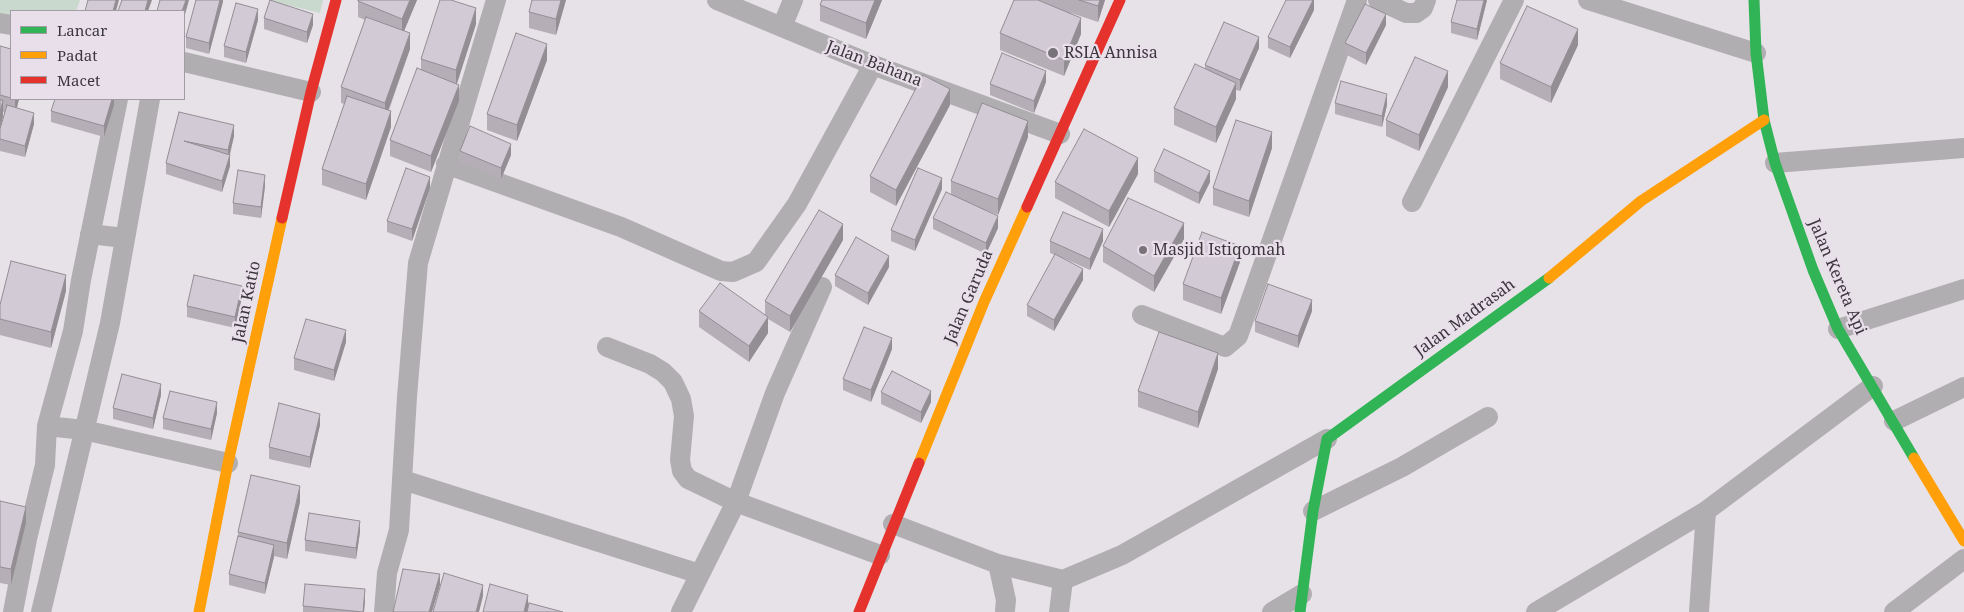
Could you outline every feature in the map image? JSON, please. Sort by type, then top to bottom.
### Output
[{"type":"street","name":"Jalan Katio","points":[[198,612],[228,463],[311,92],[336,0]]},
{"type":"street","points":[[384,612],[388,573],[399,530],[418,263],[496,0]]},
{"type":"street","name":"Jalan Bahana","points":[[717,0],[873,65],[1060,134]]},
{"type":"street","points":[[782,28],[793,0]]},
{"type":"street","name":"Jalan Garuda","points":[[858,612],[892,524],[984,302],[1120,0]]},
{"type":"street","points":[[1142,316],[1224,347],[1238,336],[1358,0]]},
{"type":"street","points":[[1378,0],[1406,13],[1416,13],[1423,8],[1426,0]]},
{"type":"street","points":[[1412,202],[1514,0]]},
{"type":"street","points":[[1588,0],[1756,53]]},
{"type":"street","name":"Jalan Kereta Api","points":[[1754,0],[1756,53],[1764,120],[1775,163],[1813,270],[1838,329],[1894,422],[1957,514],[1964,541]]},
{"type":"street","points":[[185,62],[311,92]]},
{"type":"street","points":[[446,164],[622,227],[722,271],[733,272],[756,262],[797,204],[873,65]]},
{"type":"street","points":[[13,612],[27,538],[45,464],[47,426],[73,331],[90,234],[118,100]]},
{"type":"street","points":[[41,612],[110,323],[150,100]]},
{"type":"street","name":"Jalan Madrasah","points":[[1327,439],[1560,270],[1641,201],[1764,120]]},
{"type":"street","points":[[1775,163],[1964,148]]},
{"type":"street","points":[[90,234],[124,238]]},
{"type":"street","points":[[681,612],[736,502],[775,393],[822,287]]},
{"type":"street","points":[[1838,329],[1964,289]]},
{"type":"street","points":[[607,347],[650,364],[663,372],[673,382],[681,399],[684,416],[680,450],[682,471],[688,479],[736,502],[880,555]]},
{"type":"street","points":[[1536,612],[1706,512],[1873,386]]},
{"type":"street","points":[[1894,422],[1964,387]]},
{"type":"street","points":[[1313,511],[1402,467],[1488,418]]},
{"type":"street","points":[[47,426],[84,430],[228,463]]},
{"type":"street","points":[[1272,612],[1301,603],[1313,511],[1327,439]]},
{"type":"street","points":[[892,524],[998,564],[1063,580],[1122,556],[1327,439]]},
{"type":"street","points":[[402,480],[700,574]]},
{"type":"street","points":[[1699,612],[1706,512]]},
{"type":"street","points":[[1894,612],[1964,559]]},
{"type":"street","points":[[998,564],[1006,600],[1005,610]]},
{"type":"street","points":[[1059,612],[1063,580]]},
{"type":"shaded area","points":[[0,0],[80,0],[76,10],[10,10],[10,25],[0,22]]},
{"type":"shaded area","points":[[267,0],[323,0],[320,13]]},
{"type":"building","points":[[88,0],[116,0],[113,10],[85,10]]},
{"type":"building","points":[[122,0],[148,0],[145,10],[118,10]]},
{"type":"building","points":[[160,0],[186,0],[182,10],[157,10]]},
{"type":"building","points":[[196,0],[220,0],[209,43],[186,37]]},
{"type":"building","points":[[270,0],[313,14],[307,32],[264,18]]},
{"type":"building","points":[[358,0],[410,0],[402,19]]},
{"type":"building","points":[[440,0],[451,0],[476,8],[456,70],[421,59]]},
{"type":"building","points":[[532,0],[561,0],[556,19],[529,12]]},
{"type":"building","points":[[822,0],[875,0],[866,23],[820,5]]},
{"type":"building","points":[[1014,0],[1038,0],[1081,18],[1064,60],[1000,33]]},
{"type":"building","points":[[1079,0],[1100,0],[1098,6]]},
{"type":"building","points":[[1286,0],[1313,0],[1290,47],[1268,37]]},
{"type":"building","points":[[1457,0],[1484,0],[1477,29],[1451,22]]},
{"type":"building","points":[[236,3],[258,9],[246,52],[224,46]]},
{"type":"building","points":[[1365,4],[1386,14],[1366,53],[1345,43]]},
{"type":"building","points":[[1527,6],[1578,29],[1551,87],[1500,63]]},
{"type":"building","points":[[366,17],[410,33],[385,103],[341,87]]},
{"type":"building","points":[[1224,22],[1259,37],[1240,80],[1205,65]]},
{"type":"building","points":[[516,33],[547,44],[517,125],[487,114]]},
{"type":"building","points":[[0,46],[10,49],[10,98],[0,95]]},
{"type":"building","points":[[1002,53],[1046,71],[1034,101],[990,84]]},
{"type":"building","points":[[1415,57],[1448,71],[1419,135],[1386,120]]},
{"type":"building","points":[[1195,64],[1236,83],[1216,127],[1174,108]]},
{"type":"building","points":[[417,68],[459,85],[431,156],[390,140]]},
{"type":"building","points":[[923,75],[950,89],[896,190],[870,176]]},
{"type":"building","points":[[1341,81],[1387,94],[1382,116],[1335,103]]},
{"type":"building","points":[[347,96],[391,111],[366,184],[322,169]]},
{"type":"building","points":[[0,100],[3,100],[0,112]]},
{"type":"building","points":[[55,100],[112,100],[104,126],[51,111]]},
{"type":"building","points":[[982,103],[1028,121],[998,199],[951,181]]},
{"type":"building","points":[[7,105],[34,113],[25,146],[0,139],[0,129]]},
{"type":"building","points":[[179,112],[234,125],[228,150],[184,141],[230,155],[222,181],[166,163]]},
{"type":"building","points":[[1236,120],[1272,132],[1249,201],[1213,188]]},
{"type":"building","points":[[470,126],[511,144],[501,168],[460,151]]},
{"type":"building","points":[[1084,129],[1138,158],[1109,211],[1055,182]]},
{"type":"building","points":[[1164,149],[1210,171],[1199,193],[1154,171]]},
{"type":"building","points":[[406,168],[430,177],[412,229],[387,221]]},
{"type":"building","points":[[918,168],[942,178],[915,240],[891,230]]},
{"type":"building","points":[[238,170],[265,175],[261,207],[233,203]]},
{"type":"building","points":[[946,192],[998,216],[986,243],[933,218]]},
{"type":"building","name":"Masjid Istiqomah","points":[[1128,198],[1184,223],[1154,276],[1103,246]]},
{"type":"building","points":[[819,210],[843,224],[790,316],[765,301]]},
{"type":"building","points":[[1063,212],[1103,229],[1090,259],[1050,241]]},
{"type":"building","points":[[1202,232],[1240,246],[1221,298],[1183,284]]},
{"type":"building","points":[[856,237],[889,256],[868,293],[835,275]]},
{"type":"building","points":[[1055,254],[1083,269],[1054,320],[1027,305]]},
{"type":"building","points":[[11,261],[66,275],[51,332],[0,319],[0,305]]},
{"type":"building","points":[[194,275],[242,286],[235,317],[187,306]]},
{"type":"building","points":[[720,283],[768,317],[749,346],[699,311]]},
{"type":"building","points":[[1268,284],[1312,300],[1298,336],[1255,321]]},
{"type":"building","points":[[306,319],[346,330],[334,370],[294,358]]},
{"type":"building","points":[[864,327],[892,338],[871,390],[843,379]]},
{"type":"building","points":[[1159,332],[1218,353],[1198,412],[1138,391]]},
{"type":"building","points":[[892,371],[931,391],[921,412],[881,392]]},
{"type":"building","points":[[122,374],[161,384],[153,418],[113,408]]},
{"type":"building","points":[[170,391],[217,402],[211,429],[163,418]]},
{"type":"building","points":[[279,403],[320,414],[310,457],[269,447]]},
{"type":"building","points":[[251,475],[300,486],[287,543],[238,532]]},
{"type":"building","points":[[0,501],[26,507],[11,569],[0,567]]},
{"type":"building","points":[[309,513],[360,521],[356,548],[305,540]]},
{"type":"building","points":[[238,536],[274,545],[265,583],[229,574]]},
{"type":"building","points":[[403,569],[440,574],[429,612],[393,612]]},
{"type":"building","points":[[444,573],[483,585],[476,612],[433,612]]},
{"type":"building","points":[[305,584],[365,589],[363,612],[303,606]]},
{"type":"building","points":[[490,584],[528,595],[524,612],[483,612]]},
{"type":"building","points":[[529,603],[563,612],[527,612]]},
{"type":"traffic: fast","points":[[1754,0],[1756,53],[1764,120],[1775,163],[1813,270],[1838,329],[1914,458]]},
{"type":"traffic: fast","points":[[1300,612],[1313,511],[1327,439],[1549,278]]},
{"type":"traffic: slow","points":[[1549,278],[1641,201],[1764,120]]},
{"type":"traffic: slow","points":[[919,463],[984,302],[1027,207]]},
{"type":"traffic: slow","points":[[199,612],[228,463],[282,218]]},
{"type":"traffic: slow","points":[[1914,458],[1964,541]]},
{"type":"traffic: jam","points":[[282,218],[311,92],[336,0]]},
{"type":"traffic: jam","points":[[1027,207],[1120,0]]},
{"type":"traffic: jam","points":[[859,612],[919,463]]},
{"type":"place","name":"RSIA Annisa","points":[[1053,53]]},
{"type":"place","name":"Masjid Istiqomah","points":[[1143,250]]}]
